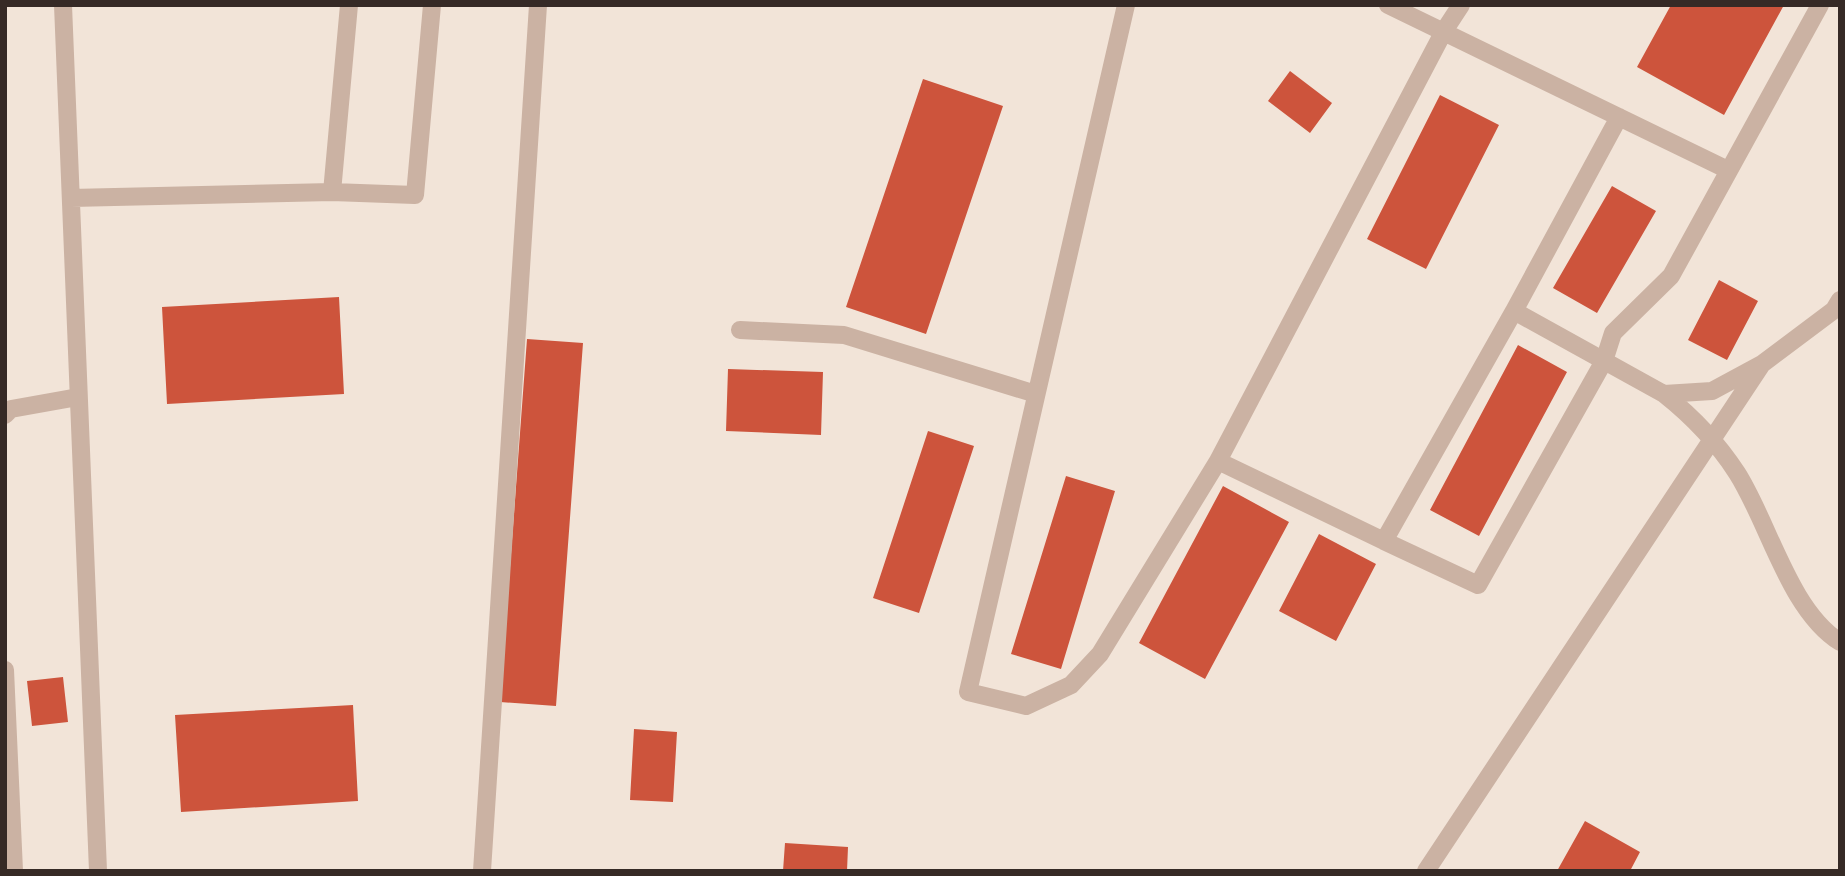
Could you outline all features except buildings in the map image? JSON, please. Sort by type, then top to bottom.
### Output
[{"type":"lane","points":[[63,5],[98,871]]},
{"type":"lane","points":[[332,192],[349,5]]},
{"type":"lane","points":[[71,198],[332,192],[415,195],[432,5]]},
{"type":"lane","points":[[482,871],[538,5]]},
{"type":"lane","points":[[1126,5],[968,692],[1026,706],[1071,685],[1100,654],[1218,461],[1444,31],[1461,5]]},
{"type":"lane","points":[[1388,5],[1728,170]]},
{"type":"lane","points":[[1218,461],[1478,585],[1604,361],[1614,333],[1671,275],[1820,5]]},
{"type":"lane","points":[[1384,541],[1514,311],[1619,117]]},
{"type":"lane","points":[[1664,394],[1712,391],[1762,364],[1834,310],[1840,300]]},
{"type":"lane","points":[[1514,311],[1664,394],[1693,418],[1738,474],[1804,607],[1830,636],[1840,642]]},
{"type":"lane","points":[[740,330],[844,335],[1036,394]]},
{"type":"lane","points":[[1426,871],[1762,364]]},
{"type":"lane","points":[[5,415],[11,410],[78,397]]},
{"type":"lane","points":[[5,670],[14,871]]}]
